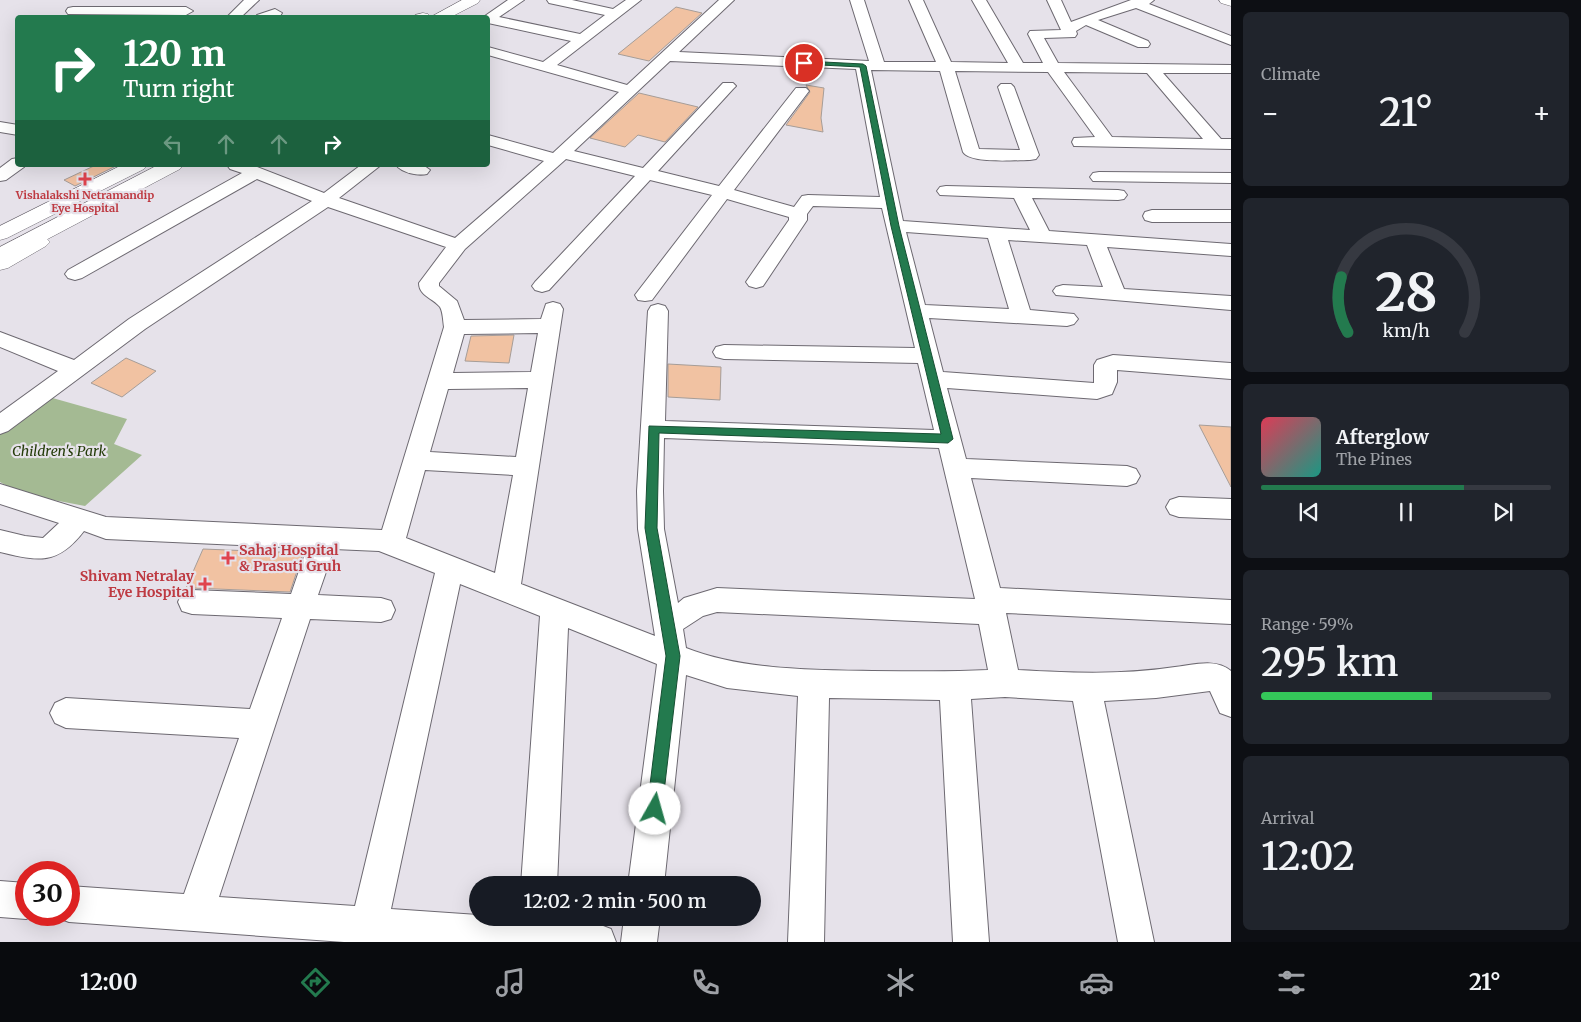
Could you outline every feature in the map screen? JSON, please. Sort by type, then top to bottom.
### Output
[{"type":"main road","points":[[428,15],[449,0]]},
{"type":"main road","points":[[431,15],[473,0]]},
{"type":"main road","points":[[1226,0],[1231,2]]},
{"type":"main road","points":[[426,15],[429,2]]},
{"type":"main road","points":[[0,234],[133,167]]},
{"type":"main road","points":[[0,246],[154,167]]},
{"type":"main road","points":[[0,255],[169,167]]},
{"type":"main road","points":[[0,263],[179,167]]},
{"type":"street","points":[[73,11],[183,14],[196,0]]},
{"type":"street","points":[[235,15],[252,0]]},
{"type":"street","points":[[490,17],[517,0]]},
{"type":"street","points":[[554,0],[616,14]]},
{"type":"street","points":[[545,67],[634,0]]},
{"type":"street","points":[[391,544],[455,327],[454,314],[448,301],[429,288],[429,283],[458,245],[559,156],[727,0]]},
{"type":"street","points":[[857,0],[870,66],[890,203],[955,468],[991,605],[1005,683]]},
{"type":"street","points":[[916,0],[946,67],[969,149],[976,154],[1030,155],[1006,86]]},
{"type":"street","points":[[979,0],[1018,67]]},
{"type":"street","points":[[1054,0],[1070,34],[1036,34],[1053,68],[1107,142]]},
{"type":"street","points":[[1068,29],[1088,19],[1142,2],[1231,41]]},
{"type":"street","points":[[490,18],[583,39]]},
{"type":"street","points":[[1088,19],[1090,22],[1143,44]]},
{"type":"street","points":[[490,52],[628,90]]},
{"type":"street","points":[[665,56],[870,66],[1213,69],[1228,75]]},
{"type":"street","points":[[1151,68],[1223,144]]},
{"type":"street","points":[[542,286],[644,174],[728,86]]},
{"type":"street","points":[[647,876],[673,656],[651,528],[653,428],[651,303],[721,192],[800,91]]},
{"type":"street","points":[[0,127],[15,130]]},
{"type":"street","points":[[490,140],[721,192],[798,214]]},
{"type":"street","points":[[1080,142],[1223,144]]},
{"type":"street","points":[[0,176],[15,165]]},
{"type":"street","points":[[241,167],[326,200],[458,245]]},
{"type":"street","points":[[75,274],[263,176],[285,167]]},
{"type":"street","points":[[0,424],[137,324],[326,200],[369,167]]},
{"type":"street","points":[[1099,177],[1231,178]]},
{"type":"street","points":[[946,190],[1118,195]]},
{"type":"street","points":[[1020,193],[1043,237]]},
{"type":"street","points":[[756,282],[798,220],[798,214],[808,200],[890,203]]},
{"type":"street","points":[[1152,216],[1231,216]]},
{"type":"street","points":[[895,226],[1231,250]]},
{"type":"street","points":[[996,233],[1022,317]]},
{"type":"street","points":[[1095,240],[1116,294]]},
{"type":"street","points":[[1063,291],[1231,303]]},
{"type":"street","points":[[916,311],[1067,319]]},
{"type":"street","points":[[455,327],[552,318],[506,590]]},
{"type":"street","points":[[0,339],[76,369]]},
{"type":"street","points":[[724,352],[927,356]]},
{"type":"street","points":[[933,380],[1097,391],[1104,388],[1106,382],[1104,365],[1113,362],[1231,371]]},
{"type":"street","points":[[439,381],[542,380]]},
{"type":"street","points":[[653,428],[948,439]]},
{"type":"street","points":[[416,460],[527,467]]},
{"type":"street","points":[[955,468],[1127,476]]},
{"type":"street","points":[[0,494],[106,528],[381,540],[673,656],[727,674],[814,684],[955,686],[1005,683],[1086,688],[1156,684],[1205,677],[1217,678],[1224,684],[1231,703]]},
{"type":"street","points":[[1179,507],[1231,509]]},
{"type":"street","points":[[0,541],[39,549],[50,548],[57,543],[78,519]]},
{"type":"street","points":[[195,913],[324,538]]},
{"type":"street","points":[[369,925],[450,568]]},
{"type":"street","points":[[667,622],[679,618],[694,607],[717,600],[1231,612]]},
{"type":"street","points":[[192,602],[301,605],[381,610]]},
{"type":"street","points":[[540,876],[555,609]]},
{"type":"street","points":[[806,942],[814,684]]},
{"type":"street","points":[[955,686],[971,942]]},
{"type":"street","points":[[1086,688],[1136,942]]},
{"type":"street","points":[[66,713],[260,724]]},
{"type":"street","points":[[0,899],[15,900]]},
{"type":"street","points":[[80,905],[369,925],[537,927],[598,942]]},
{"type":"street","points":[[639,942],[641,926]]},
{"type":"green space","name":"Children's Park","points":[[49,397],[127,419],[114,444],[142,455],[85,506],[22,494],[0,482],[0,433]]},
{"type":"building","points":[[676,7],[702,13],[649,61],[618,54]]},
{"type":"building","points":[[806,85],[824,88],[821,118],[823,132],[786,125],[810,92]]},
{"type":"building","points":[[639,93],[698,107],[665,142],[638,135],[625,147],[590,138]]},
{"type":"building","points":[[92,167],[114,167],[75,186],[64,180]]},
{"type":"building","points":[[514,335],[509,363],[465,361],[471,336]]},
{"type":"building","points":[[126,358],[156,371],[122,397],[91,383]]},
{"type":"building","points":[[668,364],[721,367],[720,400],[668,397]]},
{"type":"building","points":[[1199,425],[1231,427],[1231,487]]},
{"type":"building","points":[[203,549],[303,553],[290,592],[192,588],[185,590]]},
{"type":"place","name":"Vishalakshi Netramandip Eye Hospital","points":[[85,179]]},
{"type":"place","name":"Sahaj Hospital & Prasuti Gruh","points":[[228,558]]},
{"type":"place","name":"Shivam Netralay Eye Hospital","points":[[205,584]]},
{"type":"route","points":[[655,809],[673,656],[651,528],[650,491],[653,428],[948,439],[895,226],[863,66],[804,63]]}]
